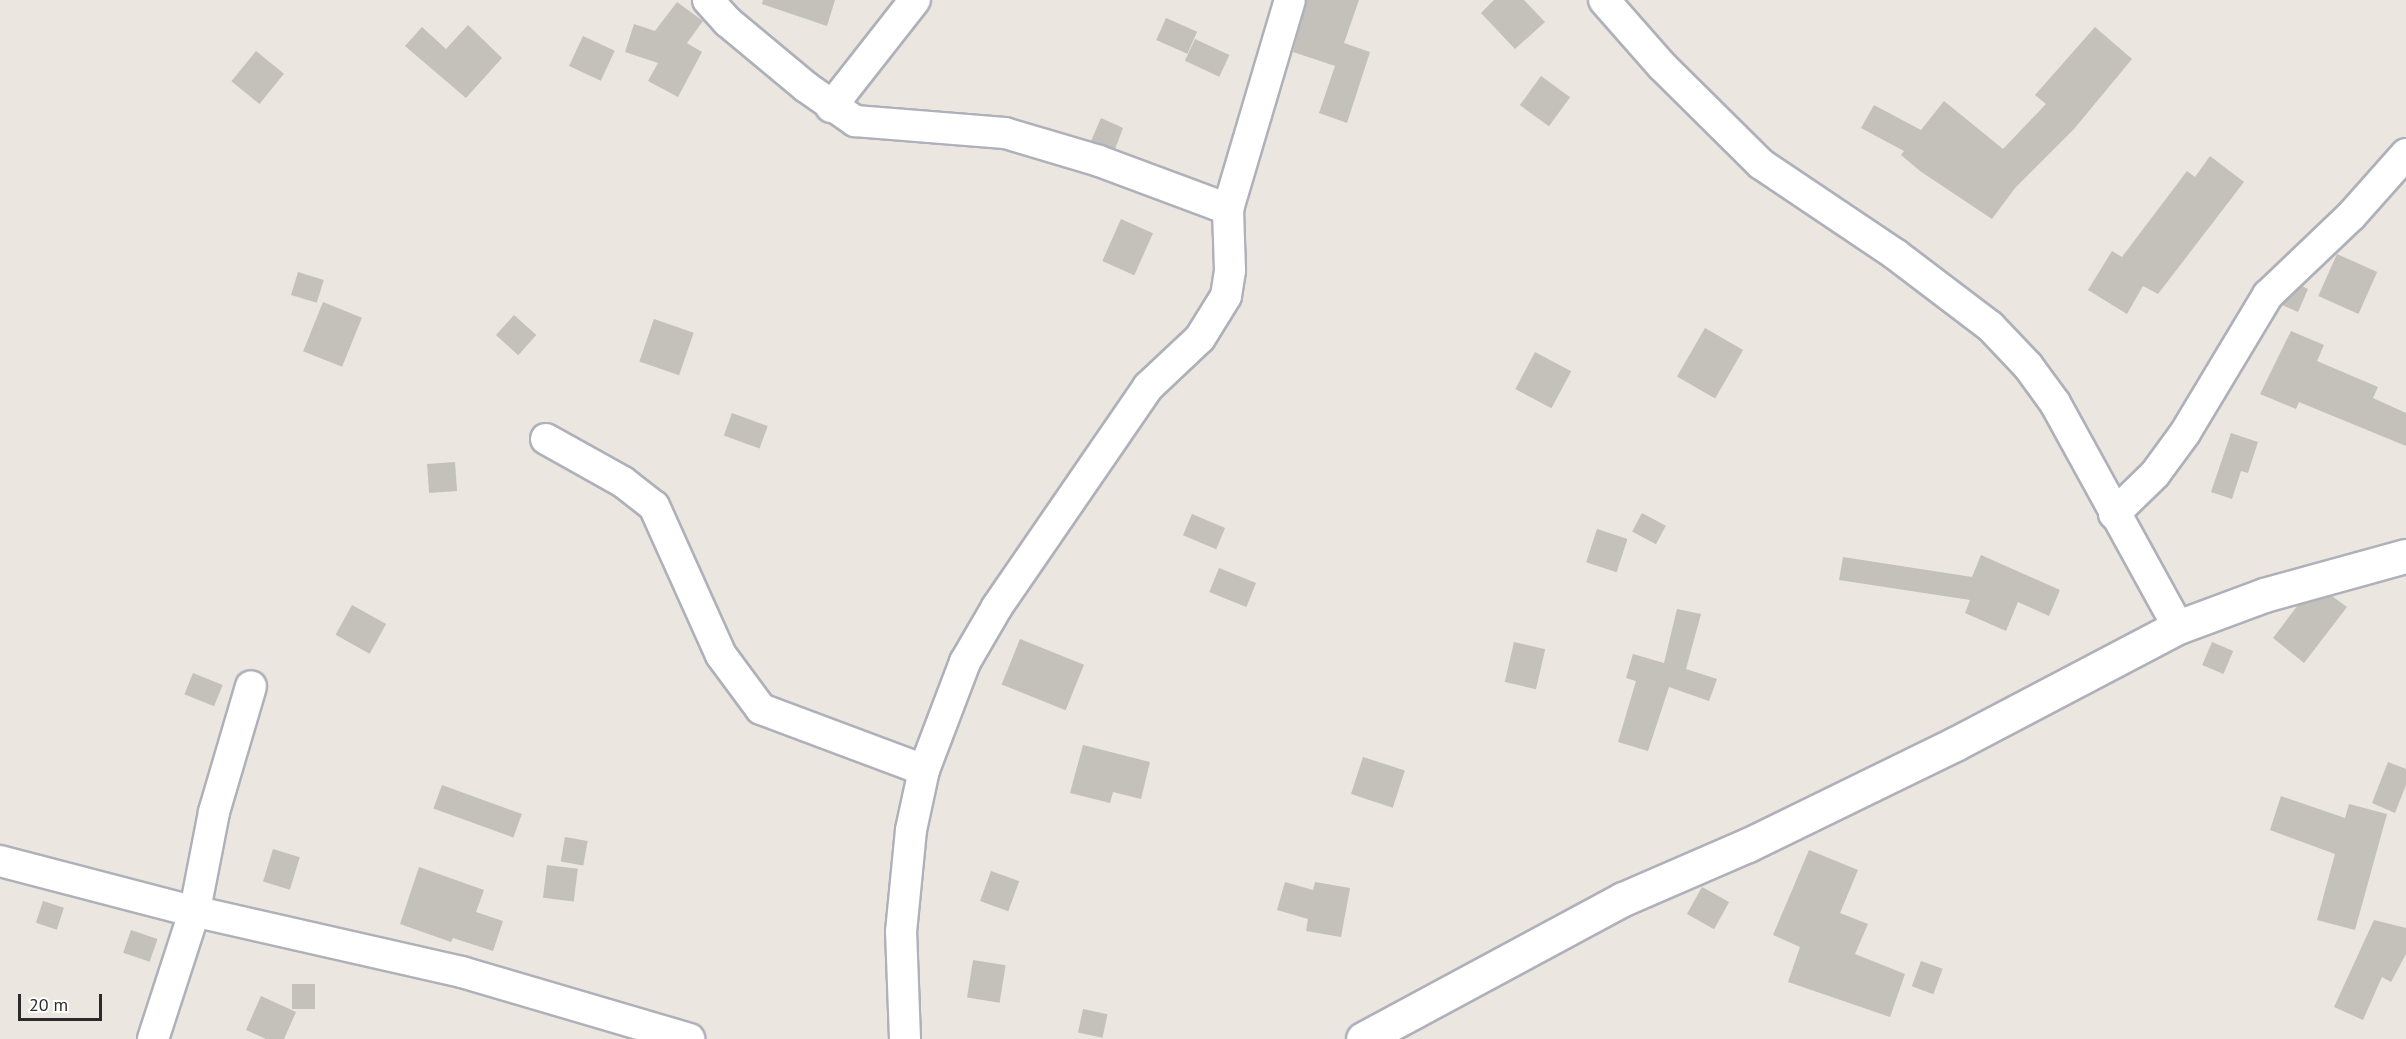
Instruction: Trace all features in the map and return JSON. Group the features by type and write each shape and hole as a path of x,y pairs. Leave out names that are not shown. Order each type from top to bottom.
{"street":[{"path":"708,0 728,22 831,107 855,122 1005,133 1099,161 1228,209"},
{"path":"831,107 915,0"},
{"path":"905,1039 901,932 911,830 924,770 965,662 997,607 1148,387 1200,338 1214,319 1226,296 1230,270 1228,209 1290,0"},
{"path":"1604,0 1662,66 1761,164 1895,254 1990,326 2028,366 2055,403 2178,627"},
{"path":"2114,514 2155,474 2185,433 2268,295 2350,216 2406,154"},
{"path":"546,440 623,482 654,506 721,655 761,709 924,770"},
{"path":"1363,1039 1623,899 1748,845 1955,744 2178,627 2264,595 2406,556"},
{"path":"153,1039 195,910 214,812 251,686"},
{"path":"0,861 195,910 462,972 689,1039"}],"building":[{"path":"763,0 835,0 827,26 762,4"},
{"path":"1307,0 1359,0 1344,43 1370,52 1347,123 1319,113 1335,66 1293,52"},
{"path":"1494,0 1524,0 1545,22 1515,49 1481,13"},
{"path":"677,2 703,21 687,43 702,52 678,97 648,81 658,63 625,52 634,24 655,31"},
{"path":"1166,18 1197,32 1187,54 1156,40"},
{"path":"468,25 502,58 466,98 405,46 422,27 446,49"},
{"path":"2095,27 2132,59 2074,129 2015,188 1992,219 1920,171 1901,155 1904,151 1861,128 1874,105 1921,130 1944,101 2003,149 2046,104 2035,95"},
{"path":"583,36 615,51 601,81 569,66"},
{"path":"1195,39 1229,55 1219,77 1185,61"},
{"path":"256,51 284,74 259,104 231,81"},
{"path":"1541,76 1570,97 1549,126 1520,105"},
{"path":"1101,118 1123,128 1115,149 1091,141"},
{"path":"2210,156 2244,182 2158,294 2143,286 2127,314 2088,290 2112,251 2122,257 2187,171 2195,177"},
{"path":"1121,219 1153,233 1134,275 1102,261"},
{"path":"2337,254 2377,272 2358,314 2318,296"},
{"path":"298,272 324,280 317,303 291,295"},
{"path":"2302,286 2308,289 2298,312 2282,305"},
{"path":"323,302 362,318 342,367 303,351"},
{"path":"514,315 536,335 518,355 496,335"},
{"path":"654,319 694,333 679,375 639,362"},
{"path":"1705,328 1743,350 1715,398 1677,376"},
{"path":"2291,331 2324,345 2317,361 2378,387 2373,398 2406,413 2406,446 2299,402 2296,409 2260,394"},
{"path":"1535,352 1571,371 1551,408 1515,389"},
{"path":"732,413 768,426 759,449 724,436"},
{"path":"2231,433 2258,442 2248,473 2241,471 2232,499 2211,492"},
{"path":"455,462 457,491 429,493 427,464"},
{"path":"1642,513 1666,526 1656,544 1632,532"},
{"path":"1192,514 1225,528 1216,549 1183,535"},
{"path":"1597,529 1627,539 1617,572 1586,562"},
{"path":"1981,555 2060,590 2049,616 2018,602 2006,631 1965,613 1970,600 1839,580 1843,557 1972,577"},
{"path":"1219,568 1256,583 1246,607 1209,592"},
{"path":"2332,596 2347,607 2304,663 2273,638 2298,605"},
{"path":"352,605 386,624 370,654 336,635"},
{"path":"1677,609 1701,614 1686,669 1717,679 1709,701 1669,687 1648,751 1618,742 1636,681 1626,678 1633,654 1664,663"},
{"path":"1020,639 1084,665 1066,710 1002,684"},
{"path":"1514,642 1545,649 1536,689 1505,682"},
{"path":"2212,642 2233,651 2223,674 2202,665"},
{"path":"193,673 223,685 214,706 184,694"},
{"path":"1083,745 1150,762 1141,799 1113,792 1110,803 1070,793"},
{"path":"1363,757 1405,771 1393,808 1351,794"},
{"path":"2388,762 2406,769 2406,785 2395,813 2372,803"},
{"path":"442,785 522,814 513,838 433,808"},
{"path":"2281,796 2345,818 2349,804 2387,814 2355,930 2317,920 2335,854 2270,830"},
{"path":"565,837 588,841 583,866 561,862"},
{"path":"273,849 300,857 290,890 263,882"},
{"path":"1809,850 1858,870 1840,913 1868,924 1855,954 1905,974 1890,1017 1788,982 1800,947 1773,935"},
{"path":"547,865 578,869 574,902 543,898"},
{"path":"419,867 484,890 476,912 503,921 493,951 453,938 451,942 400,924"},
{"path":"991,871 1019,881 1008,911 980,901"},
{"path":"1285,882 1313,890 1315,882 1350,888 1341,937 1306,931 1308,919 1277,910"},
{"path":"1702,887 1729,902 1714,929 1687,914"},
{"path":"43,901 64,908 57,930 36,923"},
{"path":"2374,920 2406,928 2406,954 2391,982 2382,977 2363,1020 2334,1007"},
{"path":"131,930 157,939 150,962 123,953"},
{"path":"973,960 1006,965 1000,1003 967,998"},
{"path":"1921,961 1943,969 1933,994 1912,986"},
{"path":"292,984 315,984 315,1009 292,1009"},
{"path":"261,996 296,1012 284,1039 266,1039 246,1030"},
{"path":"1083,1009 1107,1014 1102,1038 1078,1032"}]}
